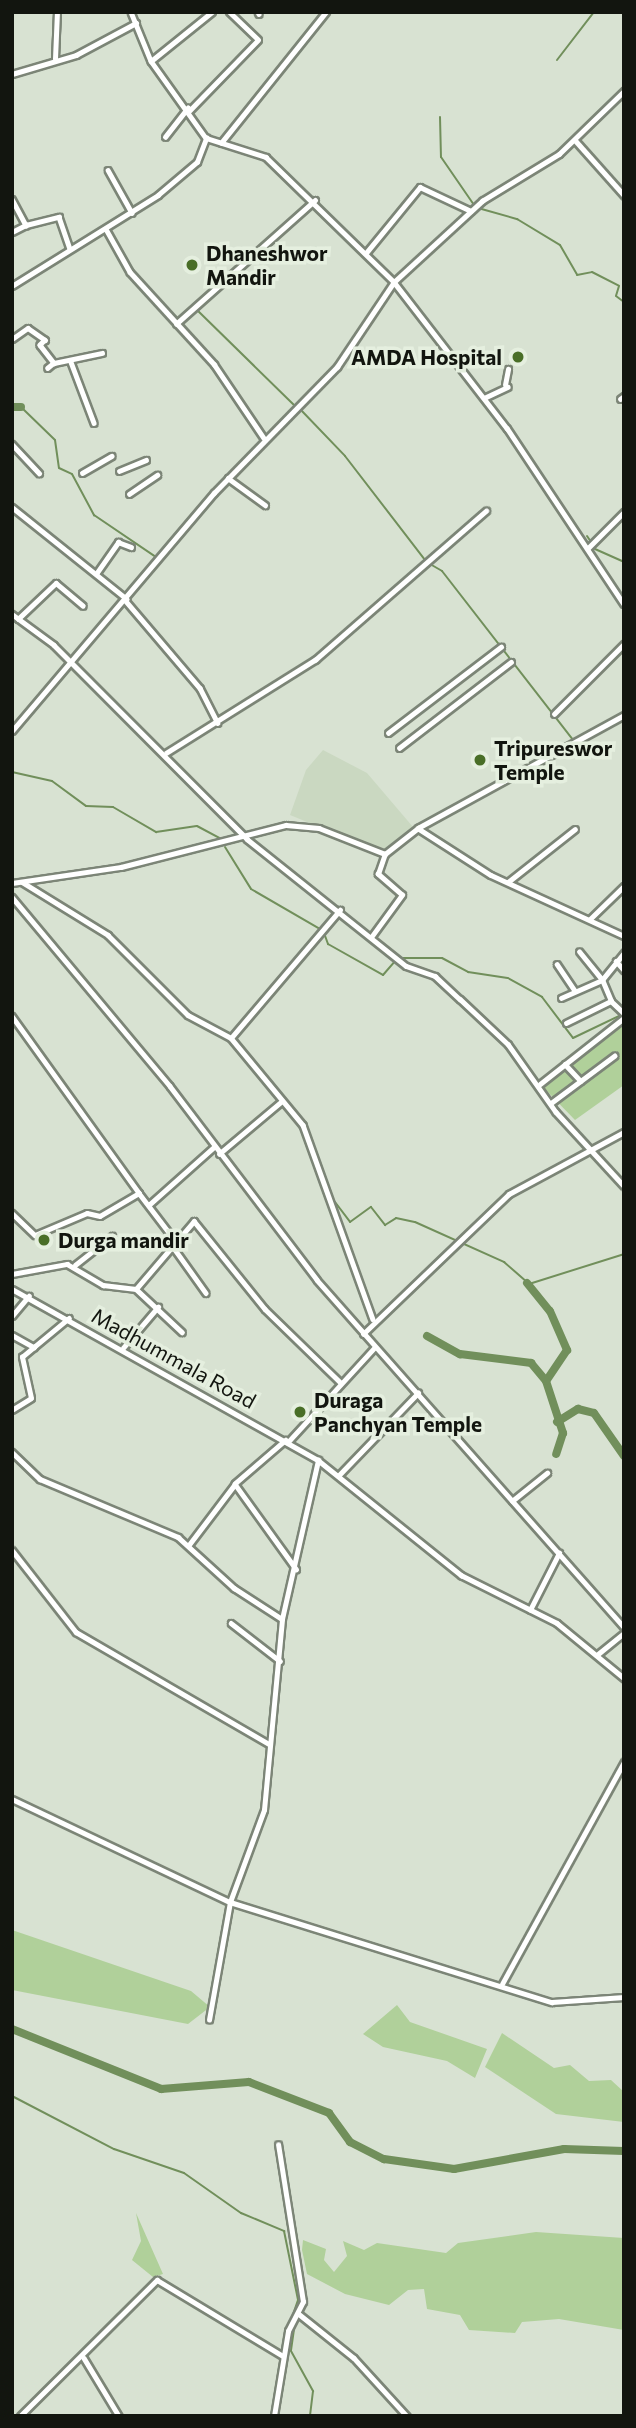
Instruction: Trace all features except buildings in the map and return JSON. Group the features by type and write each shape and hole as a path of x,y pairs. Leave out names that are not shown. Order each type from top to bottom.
{"street":[{"path":"55,59 57,12"},
{"path":"131,12 152,61 206,138 266,157 315,200 394,282 484,398 624,604"},
{"path":"152,61 212,12"},
{"path":"165,137 258,40 229,12"},
{"path":"221,144 326,12"},
{"path":"12,74 55,59 136,23"},
{"path":"13,727 264,438 337,367 394,282 471,211 575,140 624,91"},
{"path":"12,286 132,212 197,162 206,138"},
{"path":"575,140 624,195"},
{"path":"108,170 132,212"},
{"path":"366,253 419,187 471,211"},
{"path":"12,199 26,225"},
{"path":"176,324 315,200"},
{"path":"14,229 59,217 70,250"},
{"path":"106,229 130,272 214,364 264,438"},
{"path":"12,339 28,328 45,340 40,345 54,363"},
{"path":"48,368 54,363 71,362 102,353"},
{"path":"71,362 94,423"},
{"path":"484,398 507,386 508,369"},
{"path":"12,444 38,473"},
{"path":"82,473 113,456"},
{"path":"119,471 146,460"},
{"path":"129,494 158,475"},
{"path":"228,478 265,505"},
{"path":"12,507 126,599 200,688 218,723"},
{"path":"166,753 315,660 486,511"},
{"path":"588,548 624,512"},
{"path":"96,574 118,542 131,547"},
{"path":"18,619 56,583 83,606"},
{"path":"12,614 71,662 166,753 247,839 340,910 406,966 443,984 540,1084 551,1103 624,1185"},
{"path":"554,714 624,644"},
{"path":"388,733 501,648"},
{"path":"399,748 511,662"},
{"path":"372,936 401,895 378,874 385,854 418,828 624,715"},
{"path":"12,883 247,839 303,824 385,854"},
{"path":"418,828 508,882 624,936"},
{"path":"508,882 575,829"},
{"path":"21,882 108,935 188,1015 231,1038 303,1125 373,1319"},
{"path":"590,919 624,886"},
{"path":"12,897 374,1348 624,1627"},
{"path":"231,1038 340,910"},
{"path":"579,952 602,980 622,1018 624,1029"},
{"path":"561,998 602,980 624,953"},
{"path":"616,961 624,970"},
{"path":"557,964 575,991"},
{"path":"566,1023 611,1001"},
{"path":"12,1016 139,1193 150,1204 206,1293"},
{"path":"540,1084 622,1018"},
{"path":"551,1103 614,1056"},
{"path":"565,1064 581,1081"},
{"path":"219,1154 282,1101"},
{"path":"363,1334 373,1319 440,1266 509,1194 624,1132"},
{"path":"150,1204 214,1147"},
{"path":"12,1213 34,1235 86,1213 100,1216 139,1193"},
{"path":"136,1289 173,1242 194,1221 262,1306 340,1382"},
{"path":"12,1274 75,1265 112,1236"},
{"path":"75,1265 103,1286 136,1289 182,1332"},
{"name":"Madhummala Road","path":"12,1289 123,1348 318,1460 461,1575 530,1611 598,1654 624,1678"},
{"path":"12,1316 29,1296"},
{"path":"123,1348 158,1307"},
{"path":"12,1410 31,1398 22,1357 69,1318"},
{"path":"12,1335 34,1347"},
{"path":"188,1546 235,1484 287,1441 374,1348"},
{"path":"339,1475 418,1394"},
{"path":"12,1452 40,1479 162,1529 282,1619"},
{"path":"209,2020 230,1902 264,1810 282,1619 296,1569 318,1460"},
{"path":"512,1501 547,1473"},
{"path":"235,1484 296,1569"},
{"path":"12,1550 76,1632 269,1744"},
{"path":"530,1611 559,1553"},
{"path":"231,1623 280,1661"},
{"path":"598,1654 624,1633"},
{"path":"502,1984 624,1762"},
{"path":"12,1799 230,1902 502,1984 552,2002 624,1997"},
{"path":"274,2416 290,2325 299,2314 302,2291 278,2144"},
{"path":"20,2416 84,2358 157,2280 284,2356"},
{"path":"299,2314 354,2358 407,2416"},
{"path":"84,2358 119,2416"}],"shaded area":[{"path":"323,750 367,773 413,827 384,851 290,815 306,770"}],"green space":[{"path":"624,1018 624,1085 575,1120 540,1084"},
{"path":"12,1930 191,1991 210,2007 188,2024 12,1990"},
{"path":"397,2005 410,2022 487,2049 475,2078 447,2061 383,2047 363,2034"},
{"path":"502,2033 554,2068 570,2065 589,2081 611,2080 624,2092 624,2122 556,2114 485,2067"},
{"path":"136,2213 163,2274 153,2277 132,2260 141,2241"},
{"path":"536,2232 624,2238 624,2330 559,2319 522,2322 515,2333 469,2330 460,2315 427,2309 424,2289 408,2290 389,2305 345,2294 307,2274 302,2250 303,2240 326,2249 324,2260 334,2272 347,2256 343,2241 364,2250 377,2243 446,2253 458,2243"}],"waterway":[{"path":"557,60 594,12"},
{"path":"440,117 441,157 474,205"},
{"path":"478,208 517,219 560,245 577,275 592,272 619,286 616,296 624,302"},
{"path":"195,308 295,406"},
{"path":"12,407 21,407"},
{"path":"21,407 55,440 59,468 72,474 94,515 156,557"},
{"path":"300,409 345,456 425,560"},
{"path":"587,536 591,542"},
{"path":"595,549 624,562"},
{"path":"430,564 442,571 574,741"},
{"path":"12,772 52,781 86,806 113,807 156,832 197,826 223,840"},
{"path":"225,847 251,889 320,929"},
{"path":"324,933 328,944 383,975 396,960"},
{"path":"400,958 442,958 468,972 508,978 542,997 573,1038 621,1015"},
{"path":"335,1202 350,1222 371,1207 385,1225 396,1218 415,1222 504,1262 529,1284 624,1254"},
{"path":"527,1283 550,1311 567,1350 546,1381 563,1433 556,1454"},
{"path":"427,1336 460,1354 531,1363 546,1381"},
{"path":"557,1422 578,1409 594,1413 624,1456"},
{"path":"12,2029 161,2089 249,2082 329,2113 350,2142 384,2159 454,2169 564,2149 624,2151"},
{"path":"12,2096 114,2149 184,2173 241,2213 284,2231 298,2300 292,2317"},
{"path":"295,2322 291,2351 313,2391 310,2416"}],"place":[{"name":"Dhaneshwor Mandir","path":"192,265"},
{"name":"AMDA Hospital","path":"518,357"},
{"name":"Tripureswor Temple","path":"480,760"},
{"name":"Durga mandir","path":"44,1240"},
{"name":"Duraga Panchyan Temple","path":"300,1412"}]}
